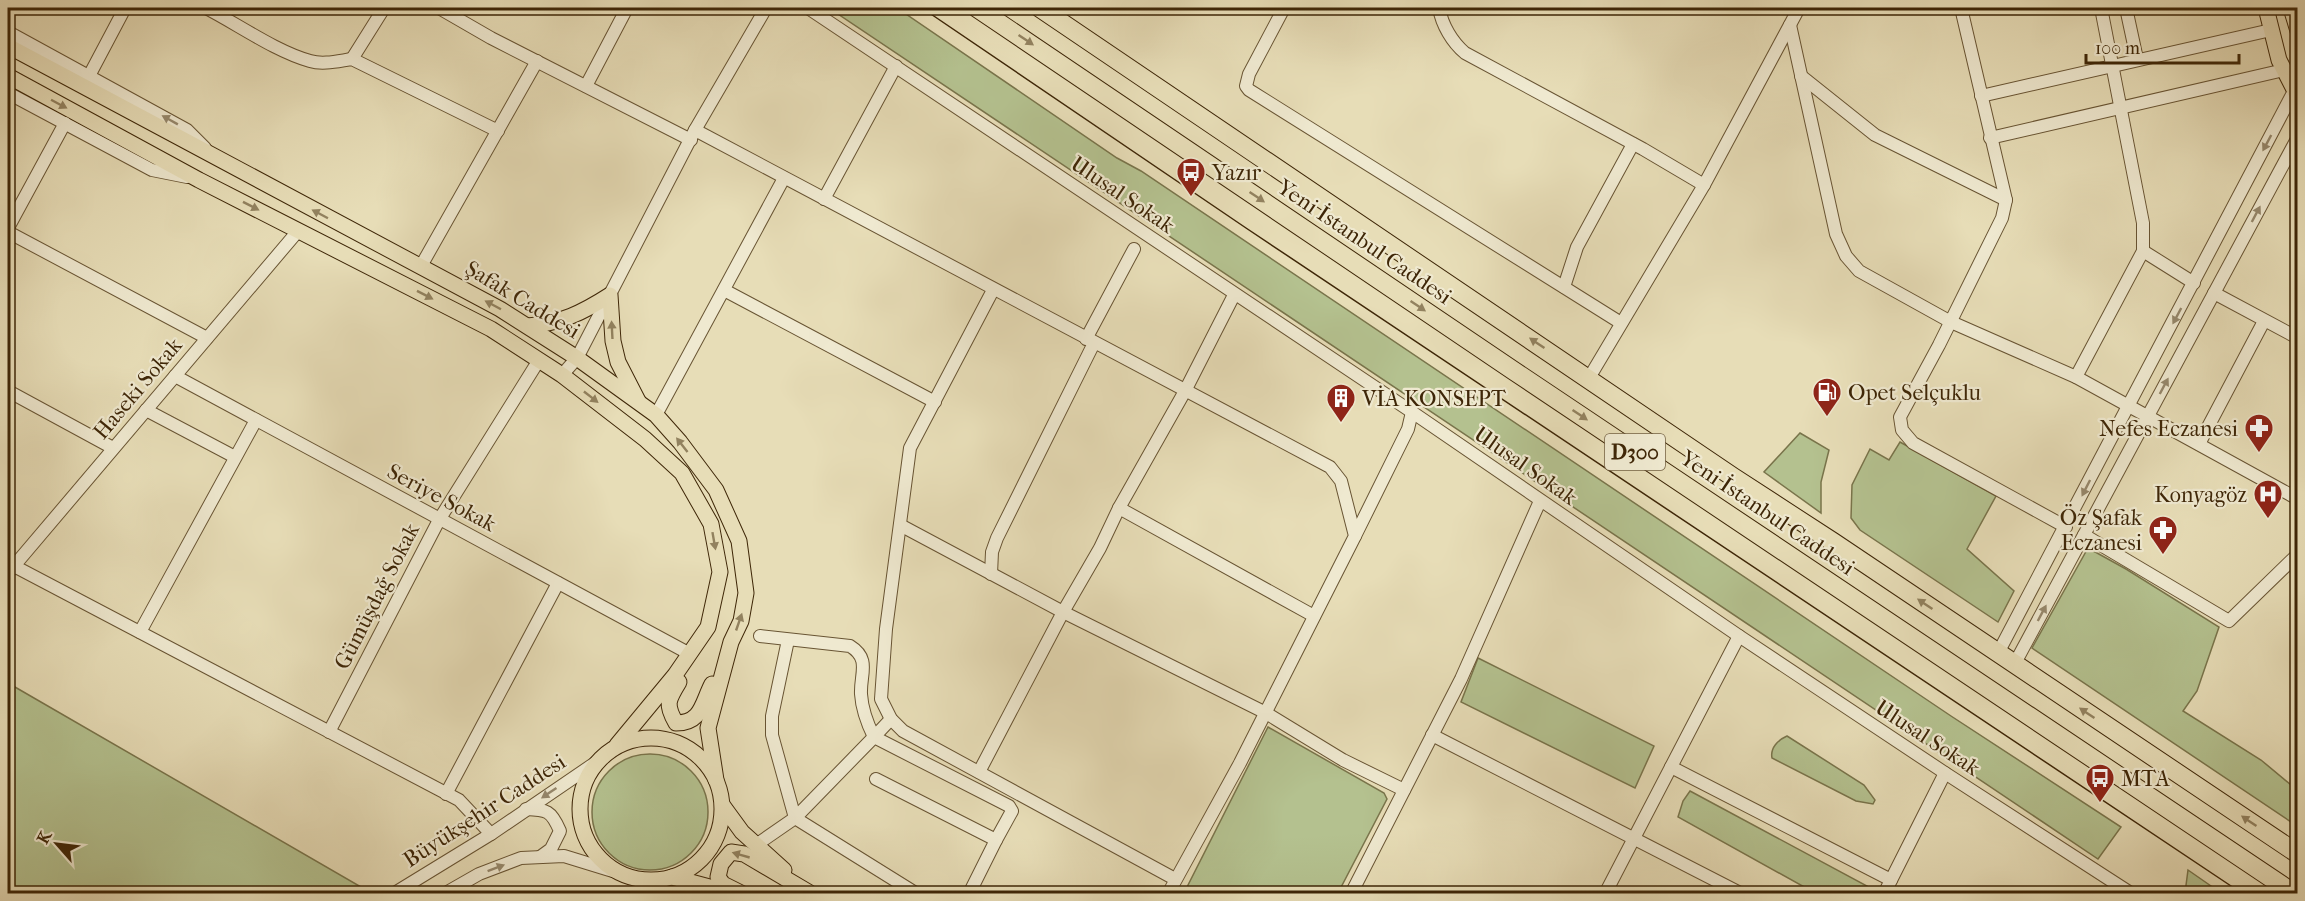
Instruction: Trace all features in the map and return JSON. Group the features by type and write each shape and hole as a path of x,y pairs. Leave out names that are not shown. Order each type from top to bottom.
{"highway":[{"name":"Yeni İstanbul Caddesi","path":"977,8 2295,894"},
{"name":"Yeni İstanbul Caddesi","path":"1040,8 1733,477 2298,854"}],"main road":[{"path":"2266,8 2279,60 2296,94"},
{"path":"2291,8 2297,28"},
{"name":"Şafak Caddesi","path":"8,46 500,309 578,358 656,415 680,442 716,490 739,541 746,593 741,621 730,646 708,728 716,780"},
{"name":"Şafak Caddesi","path":"8,76 199,180 491,329 562,375 645,439 682,473 711,524 720,572 708,627 690,654 617,746"},
{"path":"528,326 550,324 582,313 610,295 613,341 618,362 640,404"},
{"path":"690,654 682,677 670,697 669,710 676,723 691,721 698,715 730,646"},
{"path":"723,806 720,827 711,847 697,863 679,875 658,880 636,879 616,872 599,859 587,841 580,821 580,799 586,778 598,760 617,746 640,738 665,738 688,747 706,763 716,780 723,806 742,832 810,893"},
{"path":"743,894 723,884 718,877 721,864 731,852 744,854 810,893"},
{"path":"672,877 735,894"}],"street":[{"path":"89,76 125,8"},
{"path":"207,8 291,54 311,62 328,63 351,59 498,131"},
{"path":"351,59 384,8"},
{"path":"439,8 490,38 586,86 784,178 1330,468 1341,481 1355,536"},
{"path":"586,86 627,8"},
{"path":"562,375 578,358 693,135 766,8"},
{"name":"Ulusal Sokak","path":"808,8 1412,412 1738,636 2132,894"},
{"path":"1284,8 1249,74 1246,86 1249,90 1621,322"},
{"path":"1439,8 1441,18 1454,42 1465,53 1704,185"},
{"path":"1497,8 1528,8"},
{"path":"1589,378 1704,185 1799,8"},
{"path":"1961,8 2006,200 2002,218 1951,322 1900,417 1902,430 1913,443 2066,527"},
{"path":"2076,377 2143,252 2143,223 2101,8"},
{"path":"2126,8 2137,59"},
{"path":"1790,25 1836,234 1846,256 1859,271 1951,322 2076,377 2298,499"},
{"path":"1981,96 2271,30"},
{"path":"8,32 187,130 215,157"},
{"path":"421,266 537,61"},
{"path":"824,199 896,66"},
{"path":"1990,138 2284,70"},
{"path":"1801,76 1875,135 2006,200"},
{"path":"8,93 152,170 199,180"},
{"path":"1998,653 2296,94"},
{"path":"65,123 8,230 207,338"},
{"path":"2014,665 2298,137"},
{"path":"1564,287 1577,247 1633,144"},
{"path":"656,415 784,178"},
{"name":"Haseki Sokak","path":"11,570 298,231"},
{"path":"991,574 992,552 997,538 1134,249"},
{"path":"2143,252 2194,283"},
{"path":"724,290 934,402"},
{"path":"993,290 910,448 886,629 881,699 891,719 903,731 1175,879"},
{"path":"2214,293 2298,338"},
{"path":"979,772 1063,612 1100,548 1119,507 1185,391 1234,295"},
{"path":"2199,444 2264,321"},
{"name":"Gümüşdağ Sokak","path":"329,732 439,520 539,360"},
{"name":"Seriye Sokak","path":"175,376 690,654"},
{"path":"8,391 114,448"},
{"path":"146,410 235,457"},
{"path":"1168,894 1266,713 1408,429 1412,412"},
{"path":"140,632 256,420"},
{"path":"1351,894 1461,679 1540,501"},
{"path":"1119,507 1314,616"},
{"path":"900,525 1063,612 1266,713 1343,760 1404,790"},
{"path":"2084,536 2229,621 2298,554"},
{"path":"11,570 140,632 459,800 491,834"},
{"path":"446,794 558,584"},
{"path":"760,636 850,646 859,652 863,664 861,693 865,717 874,737 1009,806 1012,811 1011,816 996,840 969,894"},
{"path":"1605,894 1738,636"},
{"path":"788,640 776,697 772,735 795,818 917,894"},
{"path":"756,844 795,818 891,719"},
{"path":"1432,735 1742,894"},
{"name":"Büyükşehir Caddesi","path":"393,894 491,834 598,760"},
{"path":"1671,767 1890,879"},
{"path":"1885,893 1945,773"},
{"path":"876,779 996,840"},
{"path":"526,809 543,810 552,814 560,831 551,849 540,857"},
{"path":"444,894 479,874 521,858 564,856 616,872"}],"green space":[{"path":"829,8 897,8 1117,158 1141,171 1951,716 2121,827 2098,859"},
{"path":"1800,433 1829,450 1821,482 1821,513 1764,472"},
{"path":"1900,442 1996,496 1967,549 2014,591 1998,622 1860,530 1851,518 1852,485 1870,449 1889,460"},
{"path":"2088,548 2219,627 2197,691 2183,711 2261,760 2297,790 2297,826 2032,648"},
{"path":"1478,658 1654,746 1635,788 1461,702"},
{"path":"8,683 368,891 363,894 8,893"},
{"path":"1268,727 1384,793 1387,799 1338,893 1184,893"},
{"path":"1787,736 1864,785 1875,800 1873,804 1856,801 1772,758 1775,745"},
{"path":"650,754 672,759 691,771 703,790 708,812 703,834 691,853 672,865 650,870 628,865 609,853 597,834 592,812 597,790 609,771 628,759"},
{"path":"1690,791 1867,886 1864,893 1815,893 1678,817 1683,801"},
{"path":"2188,870 2221,893 2185,893"}],"tram line":[{"path":"922,8 1246,228 2243,894"}],"place":[{"name":"Yazır","path":"1191,198"},
{"name":"Opet Selçuklu","path":"1827,418"},
{"name":"VİA KONSEPT","path":"1341,424"},
{"name":"Nefes Eczanesi","path":"2259,454"},
{"name":"Konyagöz","path":"2268,520"},
{"name":"Öz Şafak Eczanesi","path":"2163,556"},
{"name":"MTA","path":"2100,804"}]}
